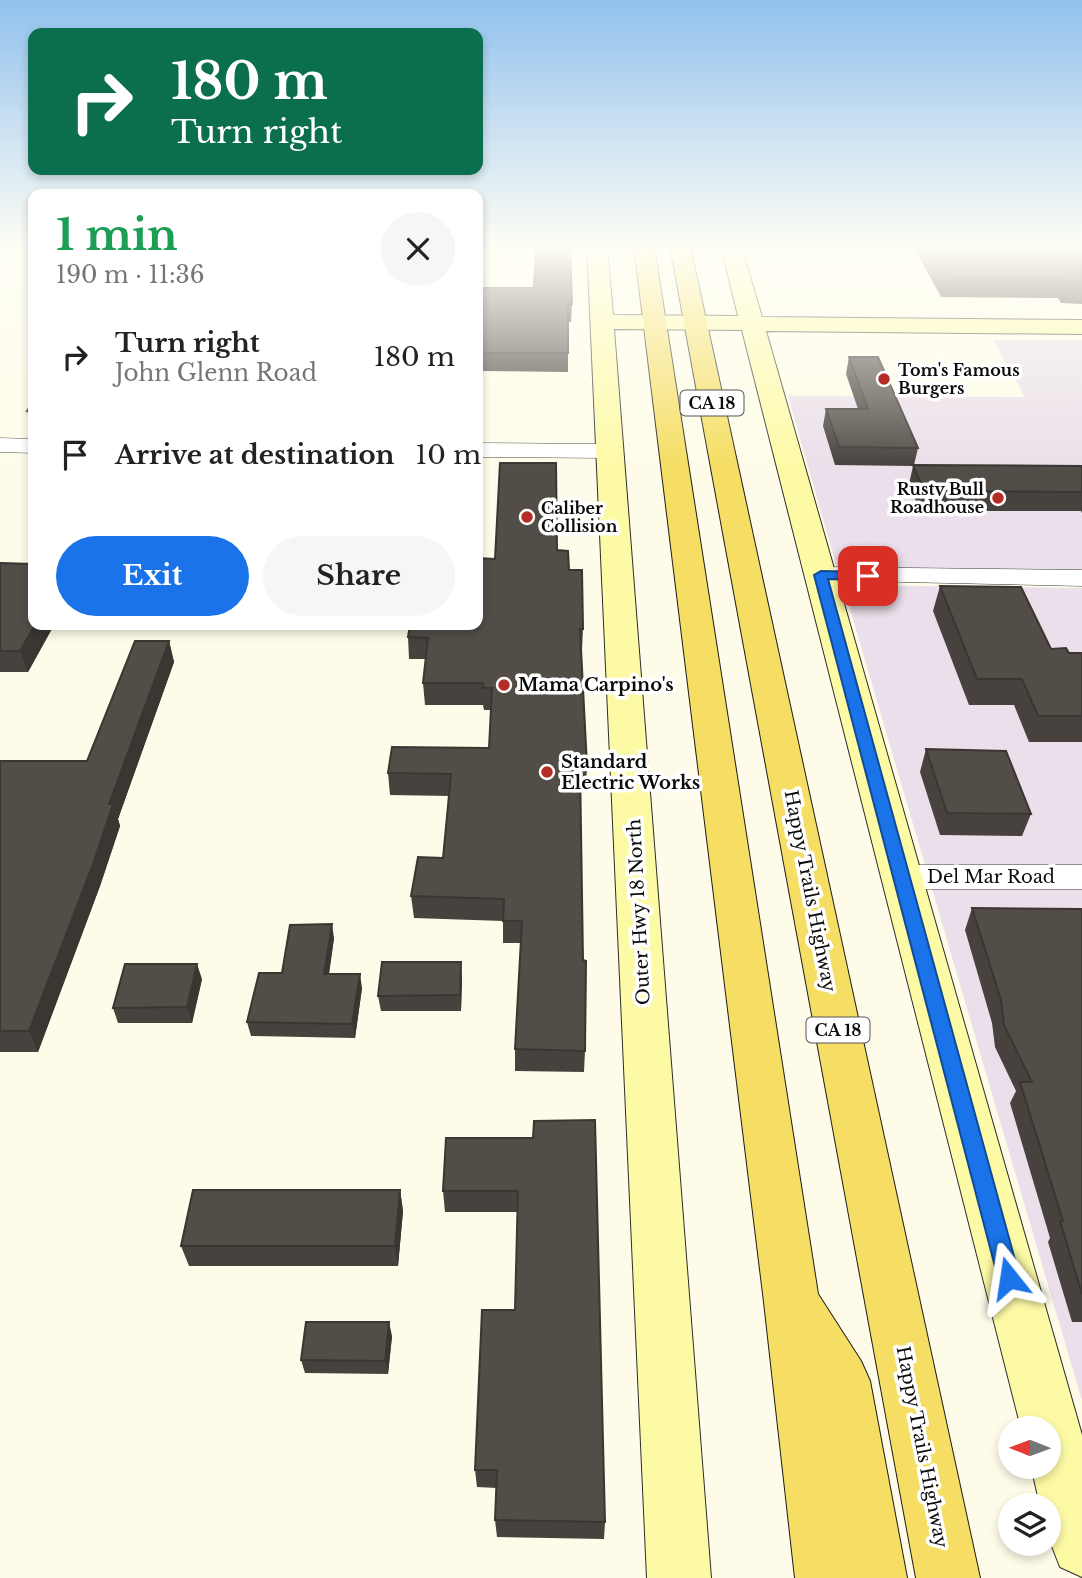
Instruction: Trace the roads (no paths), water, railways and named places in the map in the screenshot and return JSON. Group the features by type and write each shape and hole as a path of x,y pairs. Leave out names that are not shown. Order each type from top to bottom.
{"main road":[{"name":"Happy Trails Highway","path":"675,320 948,1578"},
{"name":"Happy Trails Highway","path":"676,320 827,1578"},
{"path":"792,1302 841,1381 875,1578"}],"street":[{"path":"751,320 1082,1545"},
{"path":"603,322 1082,327"},
{"name":"Outer Hwy 18 North","path":"603,322 679,1578"},
{"path":"1,447 28,446"},
{"path":"483,450 611,451"},
{"path":"821,575 1082,578"},
{"name":"Del Mar Road","path":"900,877 1082,877"}],"place":[{"name":"Tom's Famous Burgers","path":"884,379"},
{"name":"Rusty Bull Roadhouse","path":"998,498"},
{"name":"Caliber Collision","path":"527,517"},
{"name":"Mama Carpino's","path":"504,685"},
{"name":"Standard Electric Works","path":"547,772"}]}
